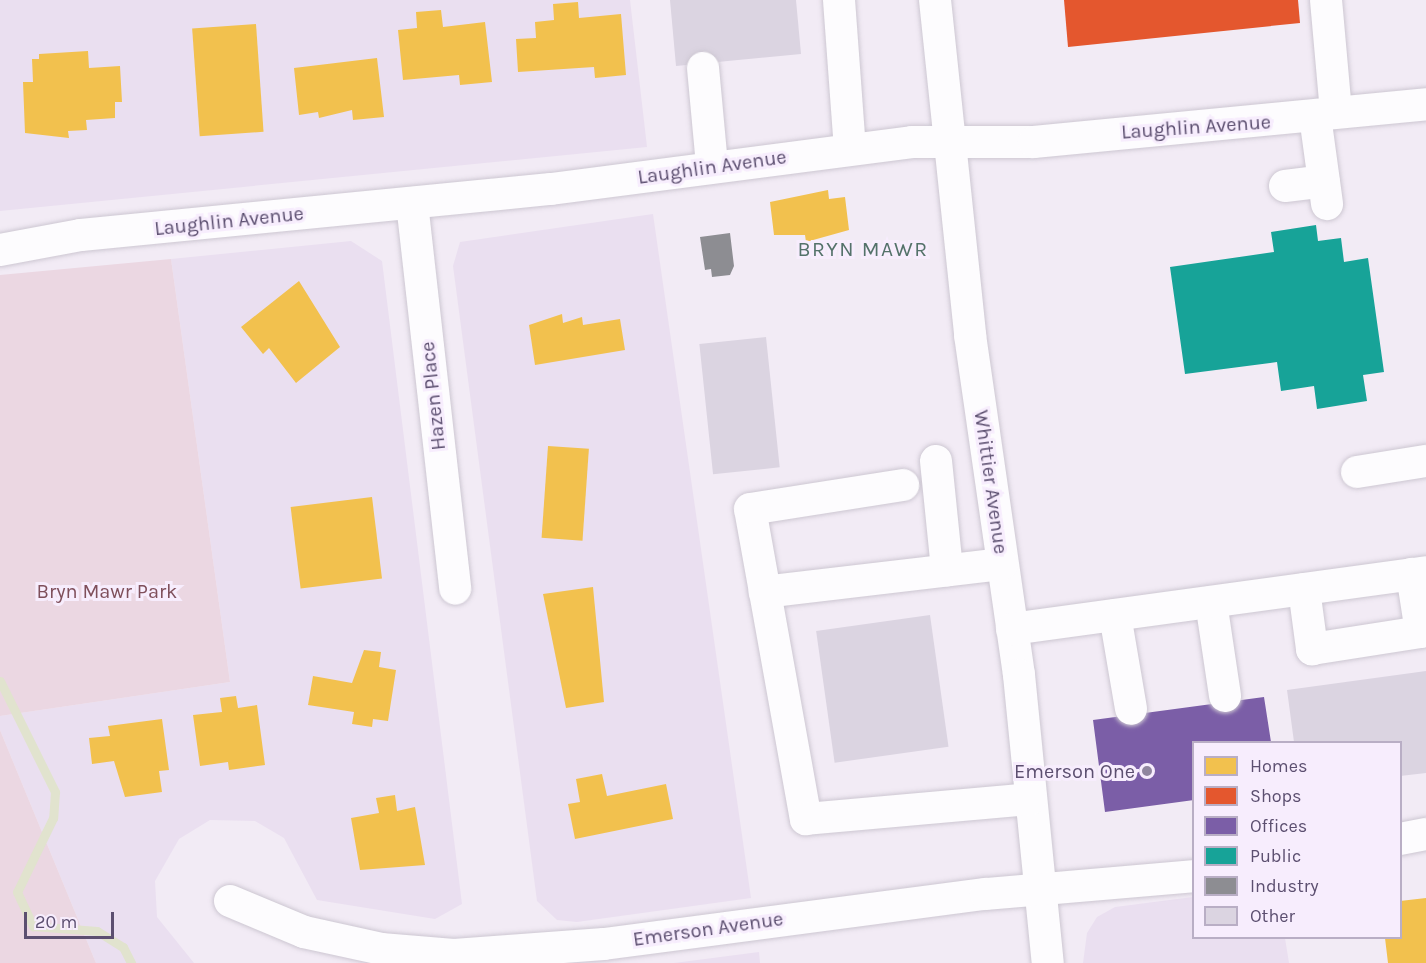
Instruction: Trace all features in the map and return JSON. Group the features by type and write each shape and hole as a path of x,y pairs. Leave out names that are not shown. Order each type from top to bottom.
{"street":[{"path":"839,0 850,149"},
{"name":"Whittier Avenue","path":"935,0 952,143 970,335 1012,629 1037,888 1048,963"},
{"path":"1285,186 1326,192 1326,0"},
{"path":"703,68 712,165"},
{"name":"Laughlin Avenue","path":"0,250 81,235 638,178 712,165 850,149 952,143 1034,142 1326,114 1426,110"},
{"name":"Hazen Place","path":"412,202 455,589"},
{"path":"936,460 947,570"},
{"path":"1357,472 1426,461"},
{"path":"903,485 750,509 806,819 1030,799"},
{"path":"765,592 1002,564"},
{"path":"1012,629 1419,573 1421,632 1312,649 1304,589"},
{"path":"1211,602 1225,696"},
{"path":"1115,615 1131,709"},
{"path":"1402,838 1426,834"},
{"name":"Emerson Avenue","path":"230,901 304,932 381,949 454,956 604,944 1037,888 1192,876"}],"shaded area":[{"path":"0,0 630,0 647,147 0,211"},
{"path":"653,214 751,898 577,922 557,920 537,901 453,266 460,242"},
{"path":"351,241 382,261 462,904 435,919 317,900 284,838 255,821 210,820 179,839 155,881 157,917 194,963 96,963 0,730 0,716 230,682 171,259"},
{"path":"1192,897 1192,939 1285,939 1289,963 1083,963 1087,933 1097,917 1115,907"},
{"path":"759,952 760,963 674,963"}],"green space":[{"name":"Bryn Mawr Park","path":"171,259 230,682 0,716 0,275"},
{"path":"0,730 96,963 0,963"}],"building: Homes":[{"path":"578,2 579,18 621,14 626,75 595,78 594,67 518,72 516,39 536,38 535,22 554,20 553,4"},
{"path":"441,10 443,27 485,22 492,82 460,85 459,75 403,80 398,30 417,28 416,12"},
{"path":"256,24 264,132 200,136 192,28"},
{"path":"88,51 89,68 120,66 122,102 115,102 115,118 86,120 87,130 68,131 69,138 25,133 23,82 33,82 32,59 39,59 39,54"},
{"path":"377,58 384,117 353,120 352,110 319,118 318,112 299,115 294,68"},
{"path":"828,190 829,199 845,197 849,230 806,242 805,235 774,235 770,202"},
{"path":"299,281 340,347 296,383 269,348 263,354 241,327"},
{"path":"562,314 563,323 582,317 583,325 620,319 625,350 535,365 529,325"},
{"path":"548,446 589,449 582,541 542,538"},
{"path":"372,497 382,578 301,588 291,507"},
{"path":"593,587 604,702 566,708 543,594"},
{"path":"364,650 381,652 379,667 396,670 388,721 373,719 372,727 352,724 354,712 308,705 313,676 352,683"},
{"path":"236,696 238,708 257,705 265,765 229,770 228,762 200,766 193,715 222,712 220,698"},
{"path":"162,719 169,770 159,771 162,792 125,797 114,761 92,764 89,738 110,736 108,726"},
{"path":"602,774 607,796 666,784 673,819 575,839 568,804 580,802 576,779"},
{"path":"395,795 397,811 415,807 425,865 360,870 351,818 379,813 376,798"},
{"path":"1426,898 1426,963 1388,963 1385,939 1402,939 1402,901"}],"building: Shops":[{"path":"1064,0 1298,0 1300,23 1068,47"}],"building: Offices":[{"name":"Emerson One","path":"1264,697 1271,741 1192,741 1192,800 1105,812 1093,720"}],"building: Public":[{"path":"1316,225 1318,241 1341,238 1344,262 1368,258 1384,372 1363,375 1367,401 1317,409 1314,386 1281,391 1277,362 1185,374 1170,267 1274,252 1271,232"}],"building: Industry":[{"path":"730,233 734,266 730,275 712,277 711,269 705,270 700,237"}],"building: Other":[{"path":"670,0 796,0 801,54 676,66"},
{"path":"766,337 780,467 713,474 699,344"},
{"path":"930,615 949,747 835,763 816,631"},
{"path":"1426,671 1426,773 1402,776 1402,741 1294,741 1287,690"}],"waterway":[{"path":"0,681 55,792 53,818 17,892 33,926 97,931 123,947 131,963"}],"place":[{"name":"Emerson One","path":"1147,771"}],"district":[{"name":"BRYN MAWR","path":"863,249"}]}
